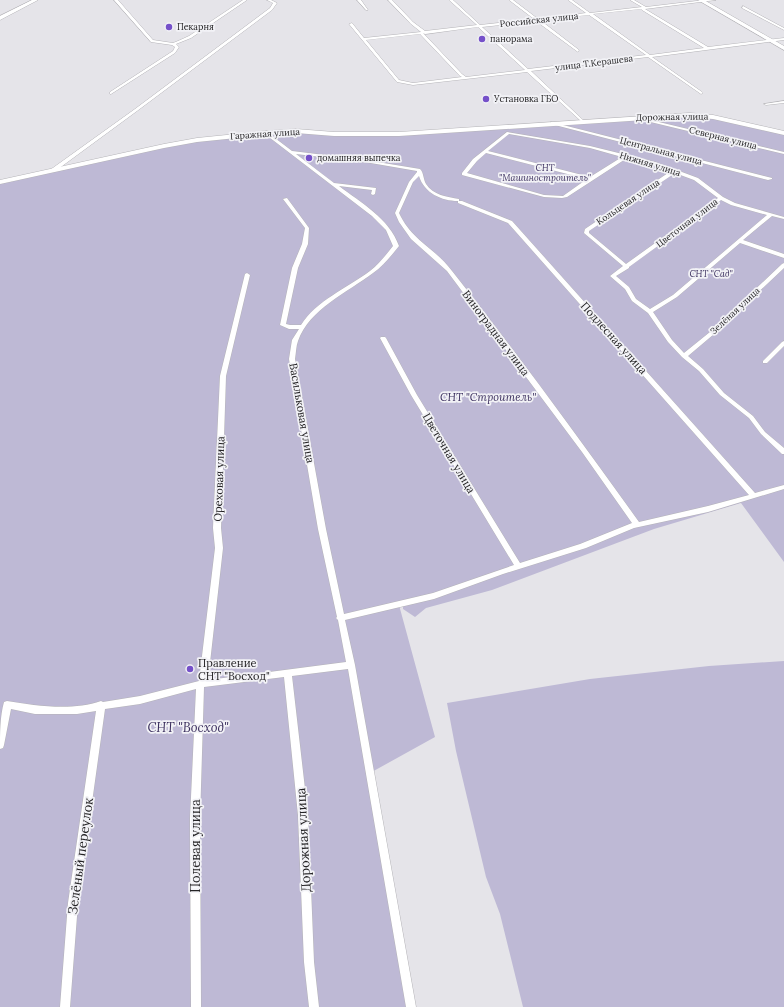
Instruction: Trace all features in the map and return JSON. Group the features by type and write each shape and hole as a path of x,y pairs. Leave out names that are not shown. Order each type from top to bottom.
{"street":[{"path":"0,18 36,0"},
{"path":"116,0 152,41 173,44 190,37 245,0"},
{"path":"52,170 136,110 271,9 275,3 270,0"},
{"path":"359,0 367,9"},
{"path":"390,0 423,33 461,75 466,78"},
{"path":"451,0 482,26 582,121"},
{"path":"511,0 578,51"},
{"path":"570,0 592,14 701,93"},
{"path":"632,0 707,48"},
{"name":"Российская улица","path":"363,39 714,0"},
{"path":"701,1 784,48"},
{"path":"743,7 784,29"},
{"path":"351,24 363,39"},
{"name":"улица Т.Керашева","path":"363,39 391,74 398,81 403,83 528,71 784,39"},
{"path":"111,93 174,52 177,47 173,44"},
{"path":"766,104 784,102"},
{"name":"Дорожная улица","path":"582,121 707,116 784,133"},
{"name":"Северная улица","path":"639,118 784,153"},
{"name":"Гаражная улица","path":"0,182 197,140 296,131 334,134 399,134 582,121"},
{"name":"Центральная улица","path":"552,123 770,179"},
{"path":"266,133 290,152 365,161 418,170 420,172"},
{"name":"Нижняя улица","path":"485,152 508,133 590,147 675,171 696,179 721,198 746,208 784,218"},
{"name":"Васильковая улица","path":"290,152 386,226 393,236 396,246 382,263 355,283 331,298 314,312 302,327 295,340 292,359 322,529 351,665 411,1007"},
{"path":"591,180 485,152 464,174 544,196 563,197 591,180 626,156"},
{"name":"Кольцевая улица","path":"627,267 586,233 587,230 675,171"},
{"name":"Подлесная улица","path":"420,172 424,185 437,195 458,201 510,222 754,496"},
{"name":"Виноградная улица","path":"420,172 411,182 397,213 401,224 420,244 438,258 449,270 507,347 542,397 584,450 637,525"},
{"path":"333,184 370,188 374,189 373,194"},
{"path":"285,198 307,228 305,244 296,268 283,325 289,327 302,327"},
{"name":"Цветочная улица","path":"650,312 634,300 627,288 613,276 721,198"},
{"path":"770,215 675,296 650,312 670,341 684,356 702,370 722,394 751,417 763,433 784,452"},
{"path":"740,241 784,256"},
{"name":"Зелёная улица","path":"684,356 770,280 784,265"},
{"name":"Ореховая улица","path":"202,685 214,601 219,548 217,528 223,376 247,275"},
{"name":"Цветочная улица","path":"384,338 414,396 518,566"},
{"path":"765,362 784,343"},
{"path":"340,618 434,596 518,566 582,546 637,525 708,509 784,487"},
{"path":"0,745 7,705 35,710 77,710 140,700 202,685 351,665"},
{"name":"Дорожная улица","path":"288,674 303,815 309,962 314,1007"},
{"name":"Полевая улица","path":"196,1007 195,819 202,685"},
{"name":"Зелёный переулок","path":"65,1007 73,903 101,706"}],"green space":[{"path":"700,115 784,133 784,487 632,526 583,546 399,605 435,737 370,773 411,1007 0,1007 0,184 197,140 280,132 399,134"},
{"path":"784,489 784,562 741,503 654,529 492,590 426,608 415,617 403,609 403,606 633,528"},
{"path":"784,661 784,1007 523,1007 500,914 486,877 456,751 447,703 590,679 709,666"}],"place":[{"name":"Пекарня","path":"169,27"},
{"name":"панорама","path":"482,39"},
{"name":"Установка ГБО","path":"486,99"},
{"name":"домашняя выпечка","path":"309,158"},
{"name":"Правление СНТ \"Восход\"","path":"190,669"}],"park label":[{"name":"СНТ \"Машиностроитель\"","path":"545,174"},
{"name":"СНТ \"Сад\"","path":"711,274"},
{"name":"СНТ \"Строитель\"","path":"488,397"},
{"name":"СНТ \"Восход\"","path":"188,727"}]}
